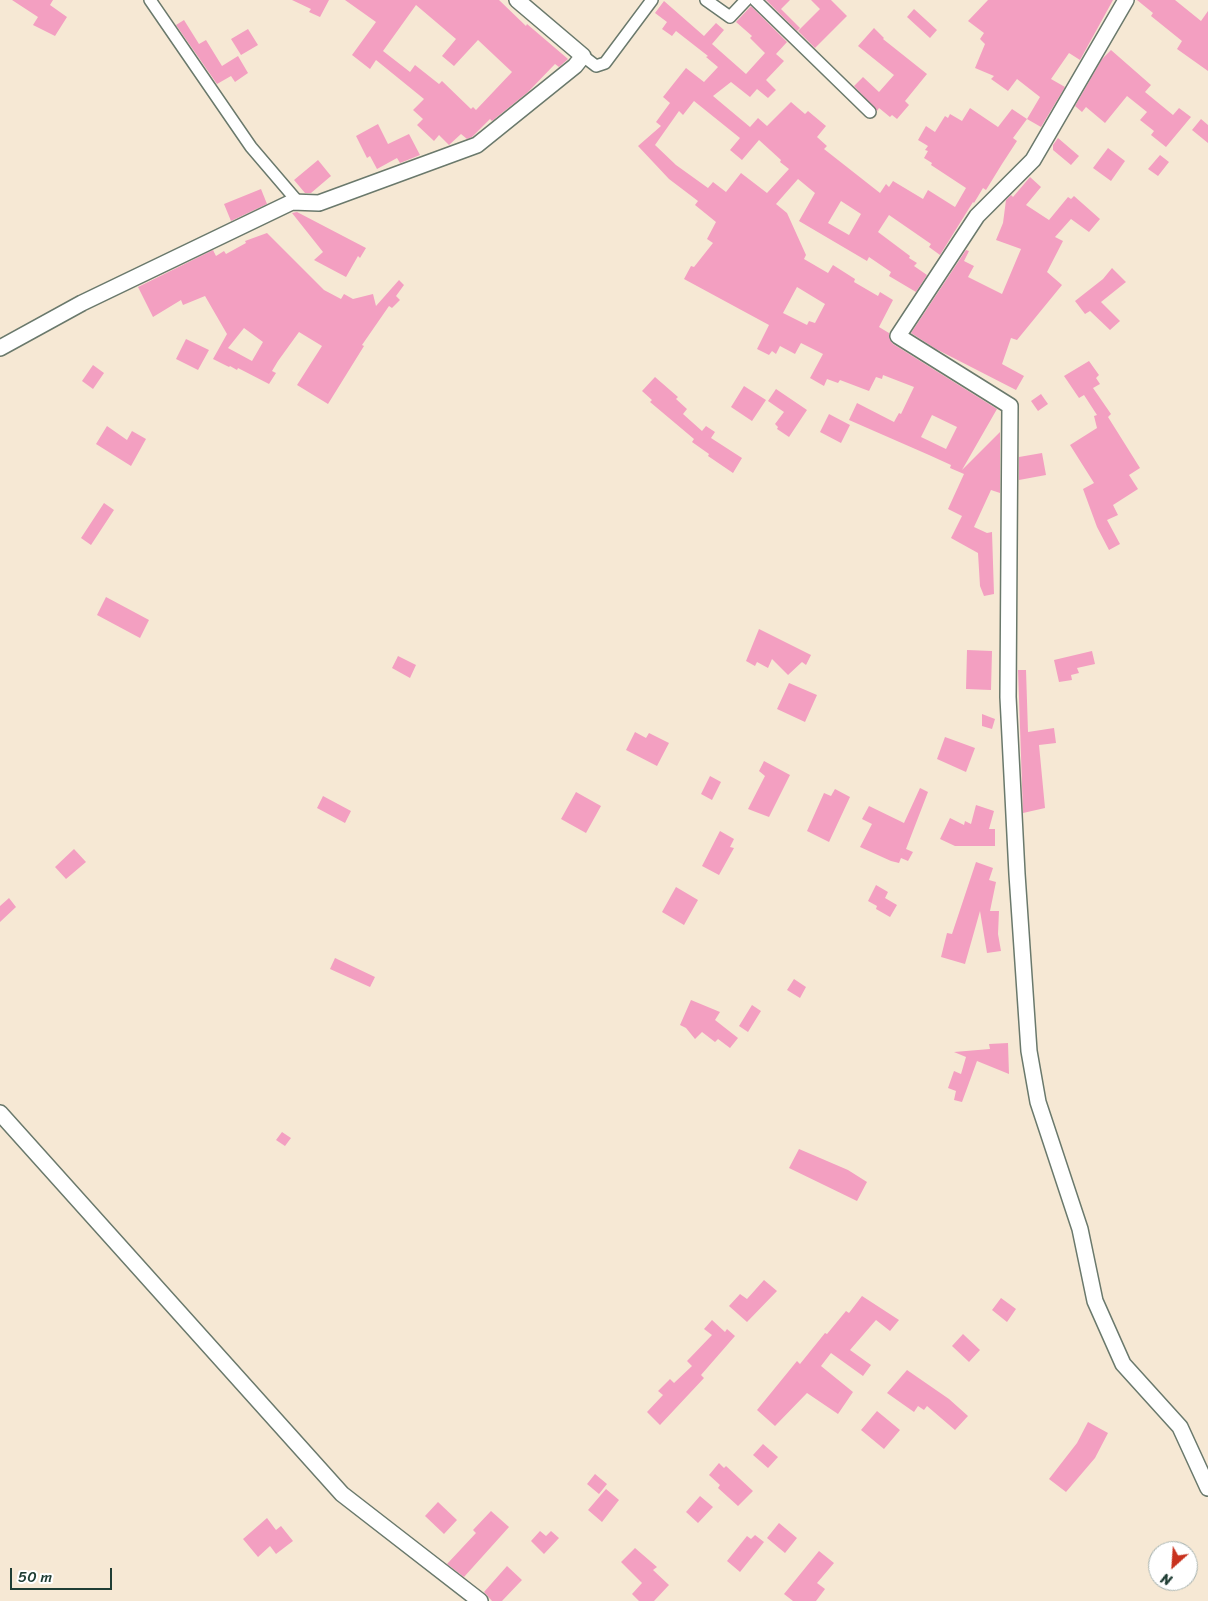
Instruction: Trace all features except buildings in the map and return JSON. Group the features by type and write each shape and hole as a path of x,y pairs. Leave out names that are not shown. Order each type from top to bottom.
{"street":[{"path":"150,0 252,147 298,202"},
{"path":"517,0 596,66 606,63 652,0"},
{"path":"706,0 730,17 746,0"},
{"path":"755,0 870,112"},
{"path":"1126,0 1033,160 977,216 898,336 1010,406 1008,697 1016,874 1028,1031 1038,1102 1080,1228 1095,1301 1123,1364 1180,1427 1208,1488"},
{"path":"0,348 82,302 292,202 319,203 478,145 576,66 583,56"},
{"path":"0,1113 342,1494 480,1601"}]}
